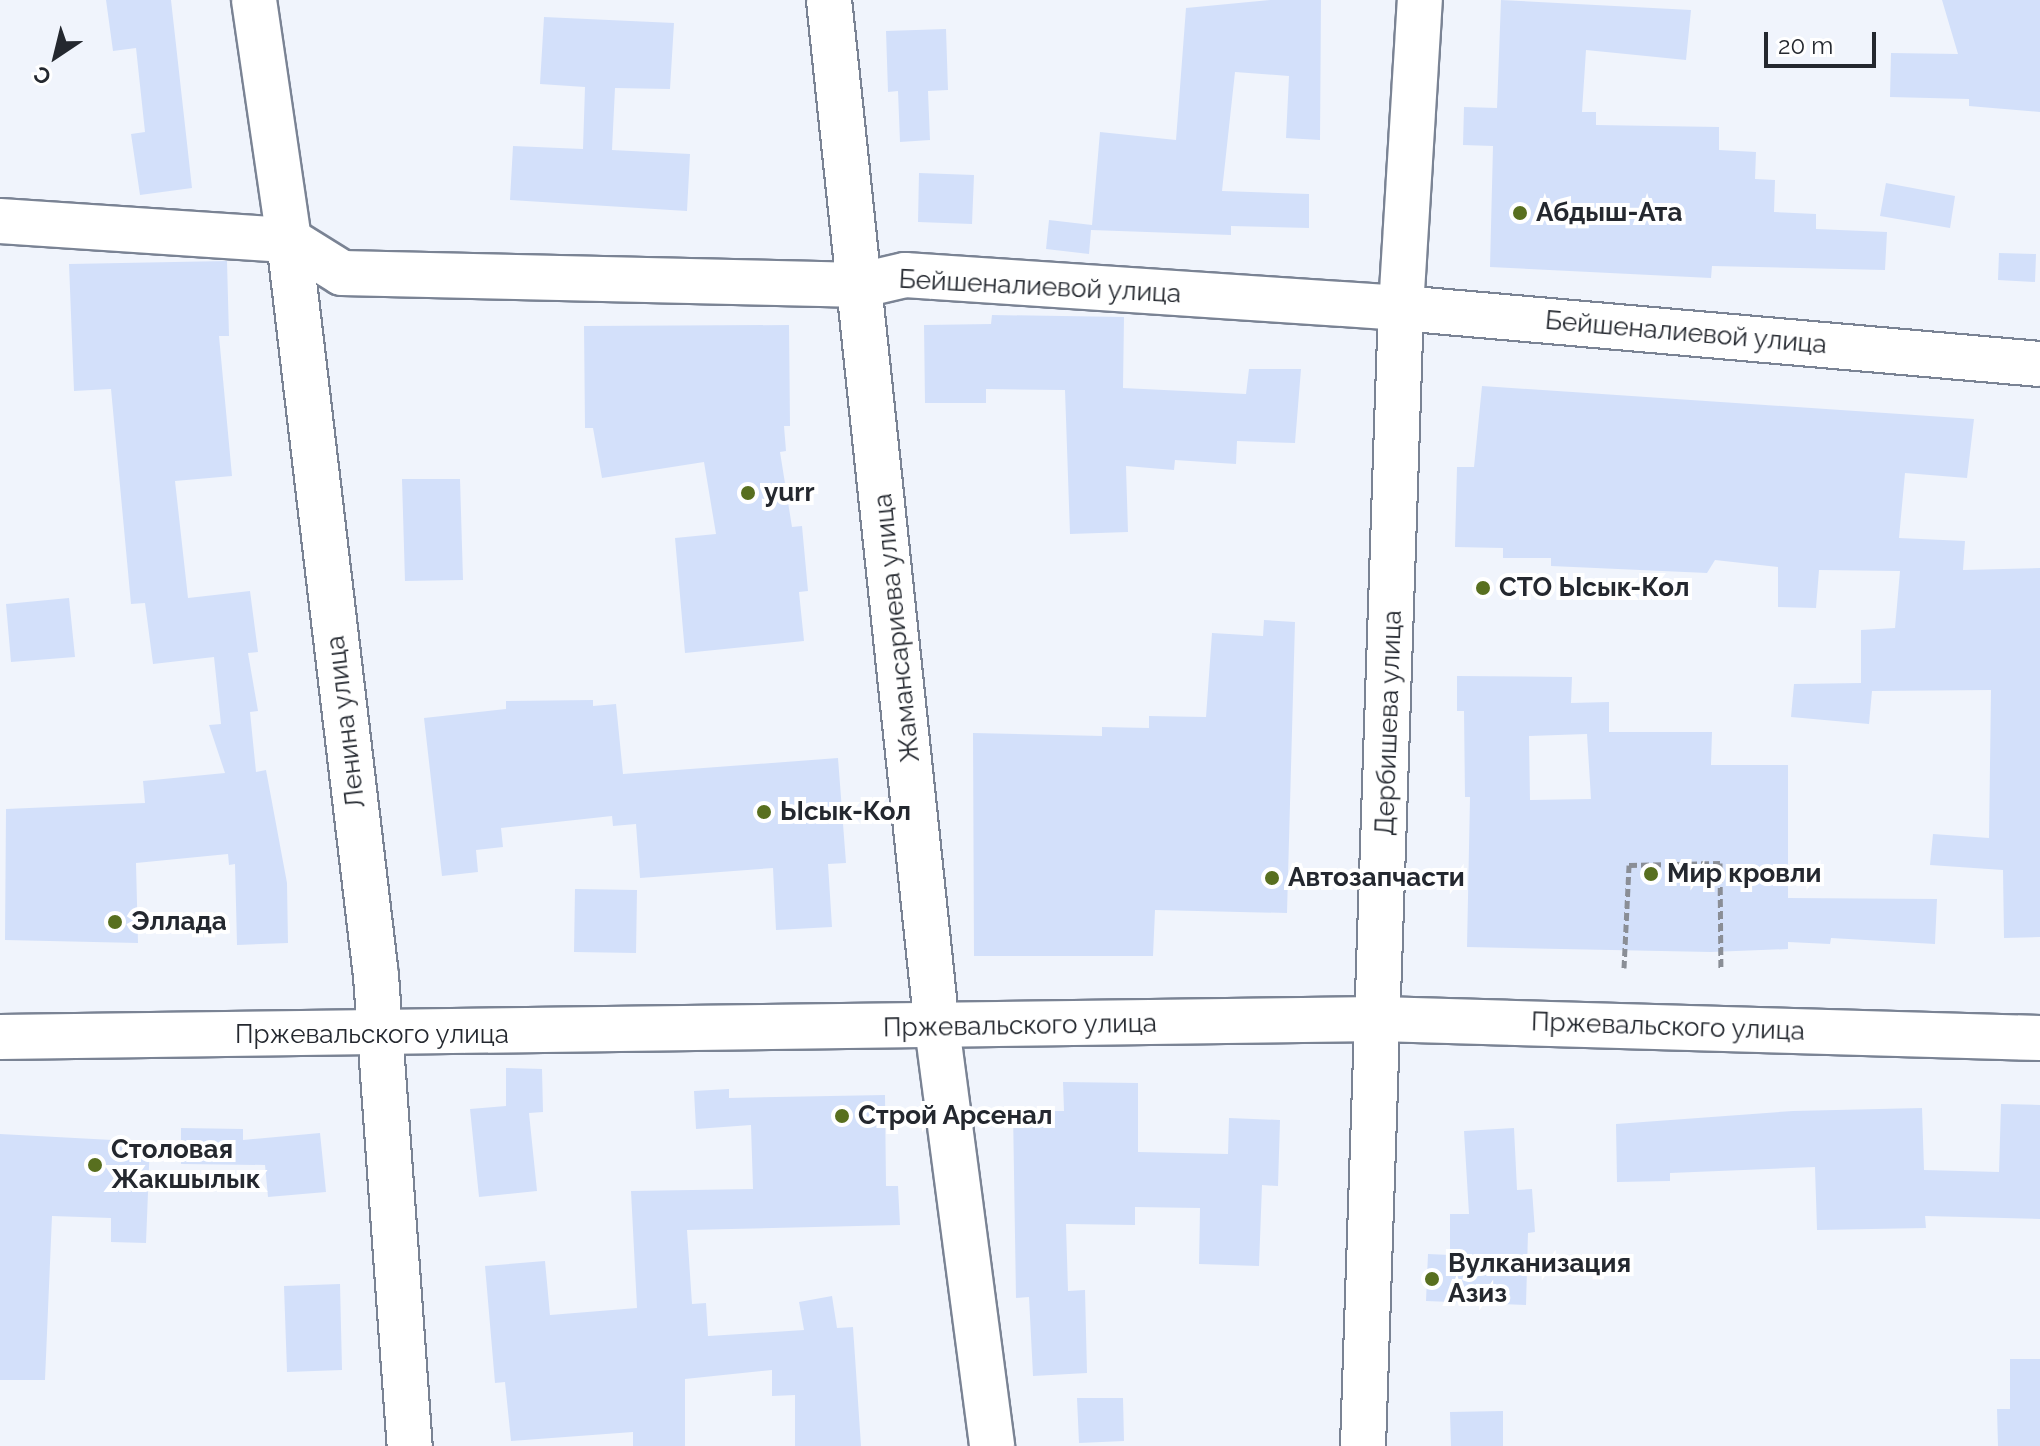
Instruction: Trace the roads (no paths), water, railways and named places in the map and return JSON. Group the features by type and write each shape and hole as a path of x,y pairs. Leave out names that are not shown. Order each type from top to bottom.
{"street":[{"name":"Ленина улица","path":"254,0 289,240 382,1036 410,1446"},
{"name":"Жамансариева улица","path":"829,0 862,285 937,1027 992,1446"},
{"name":"Дербишева улица","path":"1363,1446 1401,308 1420,0"},
{"name":"Бейшеналиевой улица","path":"0,221 289,240 342,273 862,285 905,275 1401,308 2040,364"},
{"name":"Пржевальского улица","path":"0,1037 382,1036 1379,1019 2040,1038"}],"place":[{"name":"Абдыш-Ата","path":"1520,213"},
{"name":"yurr","path":"748,493"},
{"name":"СТО Ысык-Кол","path":"1483,588"},
{"name":"Ысык-Кол","path":"764,812"},
{"name":"Мир кровли","path":"1651,874"},
{"name":"Автозапчасти","path":"1272,878"},
{"name":"Эллада","path":"115,922"},
{"name":"Строй Арсенал","path":"842,1116"},
{"name":"Столовая Жакшылык","path":"95,1165"},
{"name":"Вулканизация Азиз","path":"1432,1279"}]}
